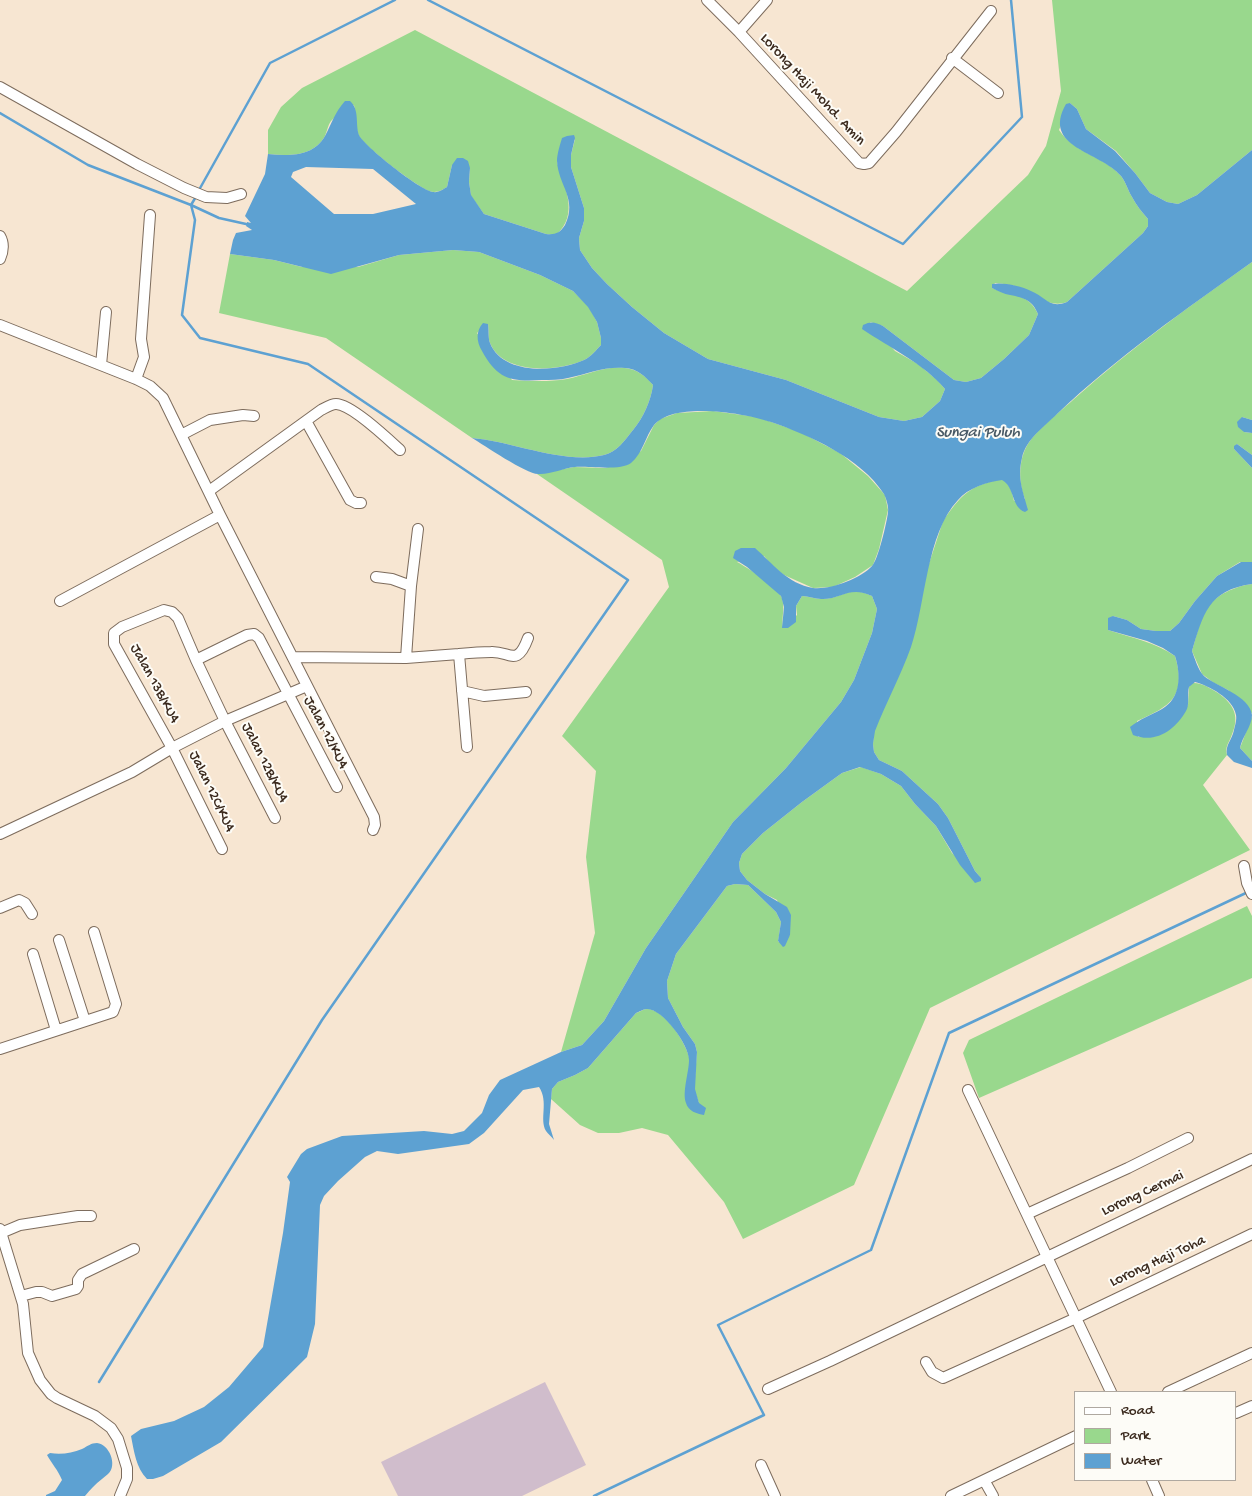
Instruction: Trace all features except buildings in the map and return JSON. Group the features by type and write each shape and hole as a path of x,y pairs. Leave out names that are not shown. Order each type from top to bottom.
{"street":[{"name":"Lorong Haji Mohd. Amin","path":"707,0 860,163 864,164 869,163 896,132 952,58 991,11"},
{"path":"739,32 767,0"},
{"path":"952,58 998,93"},
{"path":"0,87 137,164 184,188 206,197 228,198 241,194"},
{"path":"136,379 144,357 141,339 150,215"},
{"path":"0,236 2,240 0,259"},
{"path":"100,365 106,312"},
{"path":"0,325 136,379 150,386 163,398 220,515 374,817 375,825 373,830"},
{"path":"209,491 321,410 335,404 343,406 377,428 400,450"},
{"path":"181,436 210,420 227,419 243,415 254,416"},
{"path":"306,421 350,500 361,503"},
{"path":"60,601 220,515"},
{"path":"406,658 410,586 418,529"},
{"path":"376,577 410,586"},
{"name":"Jalan 12B/KU4","path":"114,634 122,627 164,610 172,612 178,618 225,721 275,818"},
{"name":"Jalan 13B/KU4","path":"114,634 114,644 172,748"},
{"name":"Jalan 12/KU4","path":"196,660 247,635 254,634 259,638 337,787"},
{"path":"293,657 406,658 494,652 509,657 519,654 525,647 528,638"},
{"path":"459,654 466,747"},
{"path":"0,834 132,772 172,748 225,721 307,686"},
{"path":"462,691 484,696 526,692"},
{"name":"Jalan 12C/KU4","path":"172,748 222,849"},
{"path":"1244,866 1247,883 1252,894"},
{"path":"0,908 19,900 25,903 32,914"},
{"path":"0,1049 113,1012 116,1004 94,932"},
{"path":"59,940 84,1021"},
{"path":"33,954 56,1030"},
{"path":"968,1090 1111,1391"},
{"path":"1026,1214 1128,1168 1188,1138"},
{"name":"Lorong Cermai","path":"768,1389 1252,1159"},
{"path":"91,1216 20,1224 1,1231 21,1296 28,1353 40,1380 51,1394 105,1422 111,1428 118,1439 127,1468 127,1479 120,1496"},
{"name":"Lorong Haji Toha","path":"926,1362 932,1372 943,1378 1076,1318 1252,1234"},
{"path":"21,1296 42,1292 52,1296 74,1290 77,1288 78,1280 82,1274 134,1249"},
{"path":"1170,1391 1252,1353"},
{"path":"1237,1414 1252,1406"},
{"path":"951,1496 1074,1437"},
{"path":"761,1465 774,1496"},
{"path":"984,1480 993,1496"},
{"path":"1152,1481 1159,1496"}],"shaded area":[{"path":"545,1382 586,1465 522,1496 398,1496 381,1462"}],"green space":[{"path":"1052,0 1252,0 1252,150 1197,195 1178,204 1167,202 1150,193 1116,151 1086,129 1077,109 1070,103 1059,130 1073,144 1114,169 1121,176 1135,203 1148,219 1148,226 1143,233 1067,302 1049,302 1020,288 995,283 992,288 1024,298 1034,307 1038,314 1029,335 981,378 966,382 954,380 883,326 870,322 895,351 918,364 945,389 940,401 922,417 904,421 879,417 786,380 708,359 664,333 632,307 592,268 580,250 579,238 584,221 584,208 571,167 571,155 575,139 557,162 566,190 569,209 563,227 556,235 546,234 484,214 471,196 470,168 452,165 447,187 436,192 423,188 363,142 357,129 354,105 331,121 325,136 314,148 300,154 268,154 268,130 281,107 302,88 415,30 907,291 1028,175 1046,146 1061,91"},
{"path":"453,250 479,252 540,275 573,291 589,307 597,322 601,345 589,357 573,364 546,368 519,366 507,361 497,353 489,341 488,324 477,333 512,380 560,380 613,368 634,370 644,376 653,385 652,391 643,415 624,442 604,455 572,457 472,438 326,338 219,313 230,254 274,260 302,267 358,267 399,255"},
{"path":"1252,262 1252,420 1242,417 1244,432 1252,433 1252,455 1237,444 1234,449 1252,468 1252,562 1240,562 1217,576 1179,623 1170,631 1141,629 1127,620 1113,616 1108,630 1151,644 1175,656 1179,681 1177,690 1167,704 1137,721 1138,737 1157,736 1188,705 1189,687 1192,683 1202,684 1212,689 1232,707 1235,723 1227,748 1227,755 1203,785 1250,850 930,1008 854,1185 743,1239 724,1202 668,1135 642,1128 619,1133 598,1133 580,1125 551,1099 552,1089 558,1082 588,1068 636,1013 647,1009 654,1010 667,1020 687,1050 689,1067 687,1084 699,1103 694,1089 697,1052 695,1044 683,1027 668,998 667,981 676,954 727,886 735,884 748,885 776,912 781,922 778,942 790,935 777,900 765,894 747,880 740,871 739,863 742,854 763,833 842,773 861,767 881,774 901,786 936,826 952,853 981,878 975,871 948,818 938,804 902,771 879,760 874,752 873,744 874,731 943,521 955,504 967,492 991,481 1002,479 1005,481 1012,492 1014,501 1025,499 1020,477 1021,462 1026,447 1039,431 1139,345"},
{"path":"713,411 757,417 800,432 840,453 868,476 885,495 888,510 879,549 873,565 855,577 833,587 813,588 784,575 773,567 764,556 737,562 767,582 781,596 783,628 797,615 796,606 802,596 828,599 857,592 872,596 877,609 872,633 854,680 841,702 786,768 733,822 646,948 604,1021 582,1045 561,1052 595,933 586,857 596,771 562,736 669,587 662,560 537,474 574,467 606,468 641,451 654,425 660,419 677,413"},
{"path":"1252,584 1252,714 1228,690 1202,674 1192,651 1201,620 1214,600 1226,592"},
{"path":"1252,716 1252,761 1240,748"},
{"path":"1247,906 1252,916 1252,978 979,1098 963,1053 969,1040"}],"water":[{"name":"Sungai Puluh","path":"345,101 350,101 353,105 359,135 363,141 381,158 417,184 433,192 442,190 447,187 452,165 457,158 463,158 468,161 470,168 469,182 471,195 484,214 546,234 559,232 565,225 568,216 568,200 558,170 557,158 562,138 574,135 571,167 584,208 584,221 579,238 580,250 592,268 607,284 664,333 708,359 786,380 879,417 904,421 922,417 940,401 945,389 927,371 862,329 863,325 873,323 883,326 954,380 966,382 981,378 1029,335 1038,314 1027,300 992,288 992,284 1007,284 1022,288 1056,304 1067,302 1143,233 1148,226 1148,219 1135,203 1121,176 1100,160 1067,140 1061,130 1060,119 1066,104 1070,103 1077,109 1086,129 1115,151 1150,193 1167,202 1178,204 1197,195 1252,150 1252,262 1177,316 1103,373 1036,434 1024,451 1020,472 1028,510 1025,512 1017,506 1009,487 1002,480 990,482 972,489 962,496 947,514 939,531 928,570 911,647 875,731 873,744 874,752 879,760 902,771 938,804 948,818 981,881 975,883 960,865 936,826 901,786 881,774 860,767 842,773 763,833 742,854 739,863 740,871 747,880 765,894 787,907 791,915 790,935 785,946 783,947 778,941 781,922 776,912 748,885 735,884 727,886 676,954 667,981 668,998 683,1027 695,1044 697,1052 695,1089 699,1103 706,1108 704,1115 691,1110 686,1103 685,1093 689,1060 685,1046 667,1021 653,1011 646,1009 636,1013 588,1068 558,1082 552,1089 549,1124 554,1140 544,1126 544,1104 539,1087 523,1090 484,1133 469,1144 398,1154 377,1151 365,1157 338,1181 324,1196 320,1205 315,1324 307,1357 221,1442 163,1476 147,1479 138,1465 131,1436 141,1429 174,1421 204,1407 229,1387 263,1347 283,1233 290,1182 287,1177 301,1154 307,1149 342,1136 424,1131 452,1134 464,1131 482,1113 489,1095 500,1080 561,1052 582,1045 604,1021 646,948 733,822 786,768 841,702 854,680 872,633 877,609 872,596 864,593 851,592 828,599 802,596 796,606 796,622 788,628 782,628 784,607 781,596 747,567 733,558 735,551 741,548 755,548 788,578 813,588 844,583 867,571 872,566 882,540 888,512 888,505 884,494 862,469 833,449 801,434 771,422 745,415 710,411 677,413 664,418 654,425 638,455 631,463 612,468 575,467 543,474 532,473 524,469 472,438 555,455 589,457 604,455 613,451 624,442 637,425 648,403 653,385 637,371 629,368 618,368 603,369 562,379 513,379 506,377 493,368 480,347 478,333 483,323 488,324 489,341 497,354 519,366 546,369 573,364 587,359 601,345 601,338 597,322 588,307 573,291 540,275 479,252 453,250 399,255 331,274 274,260 230,254 236,233 252,230 246,226 247,222 251,223 245,216 265,174 268,154 300,154 314,148 325,136","holes":["306,167 373,169 416,204 373,214 334,214 291,177 293,172"]},
{"path":"1242,417 1252,420 1252,433 1244,432 1238,427 1237,422"},
{"path":"1237,444 1252,455 1252,468 1234,449 1234,446"},
{"path":"1241,562 1252,562 1252,584 1237,587 1217,598 1204,616 1192,651 1198,668 1204,676 1232,692 1250,708 1252,719 1240,748 1252,761 1252,768 1234,762 1227,755 1227,748 1233,734 1236,718 1234,709 1220,694 1207,686 1195,682 1189,687 1186,711 1176,724 1164,734 1157,736 1149,738 1133,735 1130,727 1162,709 1173,699 1179,678 1177,663 1175,656 1163,648 1147,641 1108,630 1108,618 1113,616 1127,620 1141,629 1170,631 1179,623 1217,576"},
{"path":"97,1443 105,1447 111,1456 112,1466 108,1474 85,1496 46,1496 55,1491 62,1480 47,1455 50,1453 70,1453"}],"waterway":[{"path":"199,190 270,63 395,0"},
{"path":"428,0 903,244 1022,117 1011,0"},
{"path":"0,113 88,165 191,205 219,218 246,224"},
{"path":"99,1382 322,1020 628,580 308,364 200,338 182,315 195,220 191,205 197,195"},
{"path":"594,1496 764,1415 718,1325 871,1250 949,1033 1248,892"}]}
